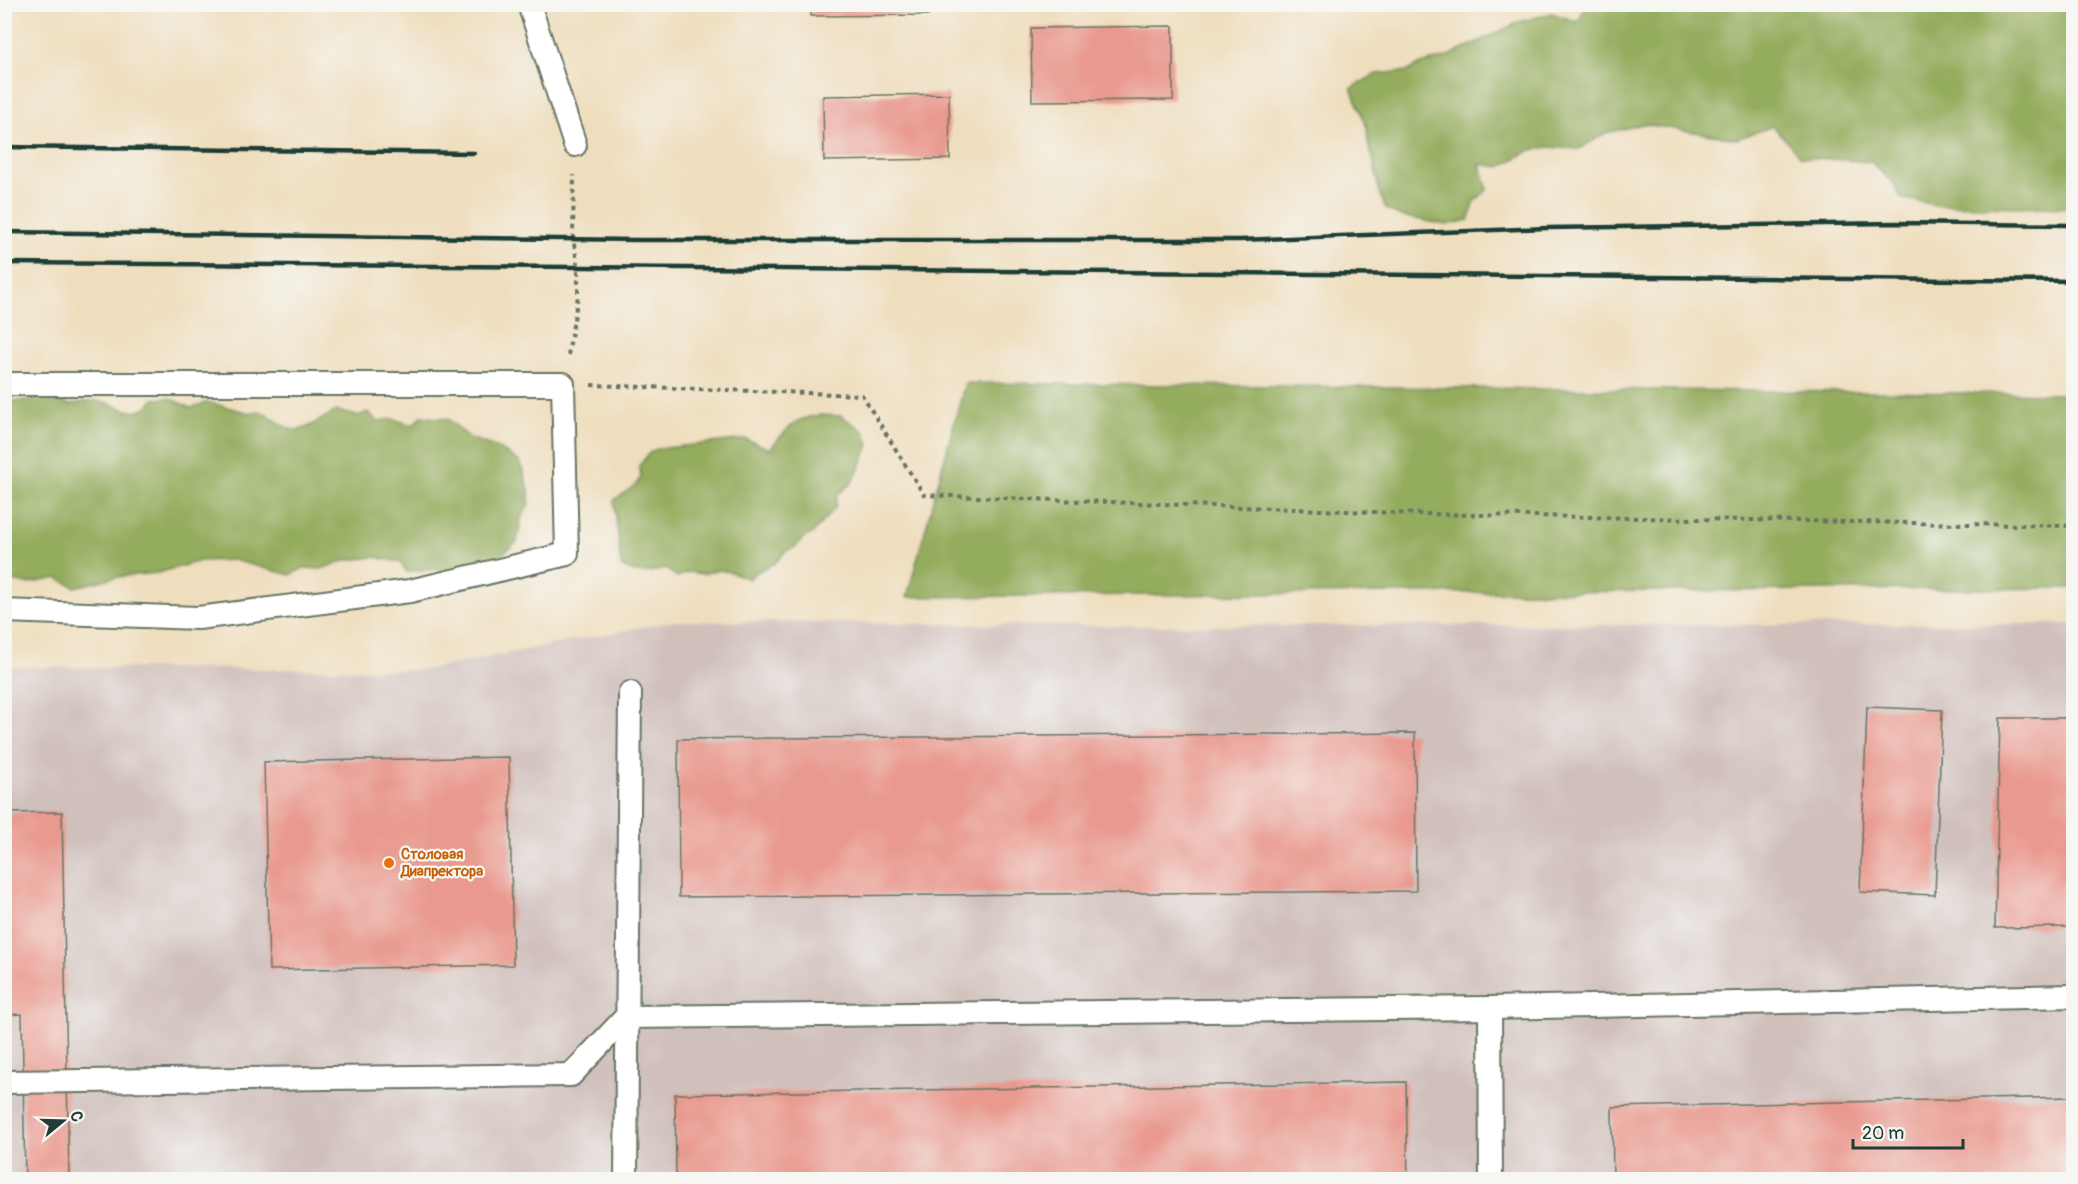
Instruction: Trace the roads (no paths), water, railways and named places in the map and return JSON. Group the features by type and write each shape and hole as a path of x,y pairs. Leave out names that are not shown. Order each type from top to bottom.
{"lane":[{"path":"528,4 575,145"},
{"path":"4,384 562,384 567,554 410,591 198,618 4,611"},
{"path":"626,1179 630,693"},
{"path":"4,1082 571,1075 626,1017 1490,1008 2073,996"},
{"path":"1490,1008 1491,1179"}],"railway":[{"path":"4,147 474,153"},
{"path":"4,232 637,240 1240,240 1547,228 1895,223 2074,225"},
{"path":"4,263 2074,281"}],"place":[{"name":"Столовая Диапректора","path":"389,863"}]}
